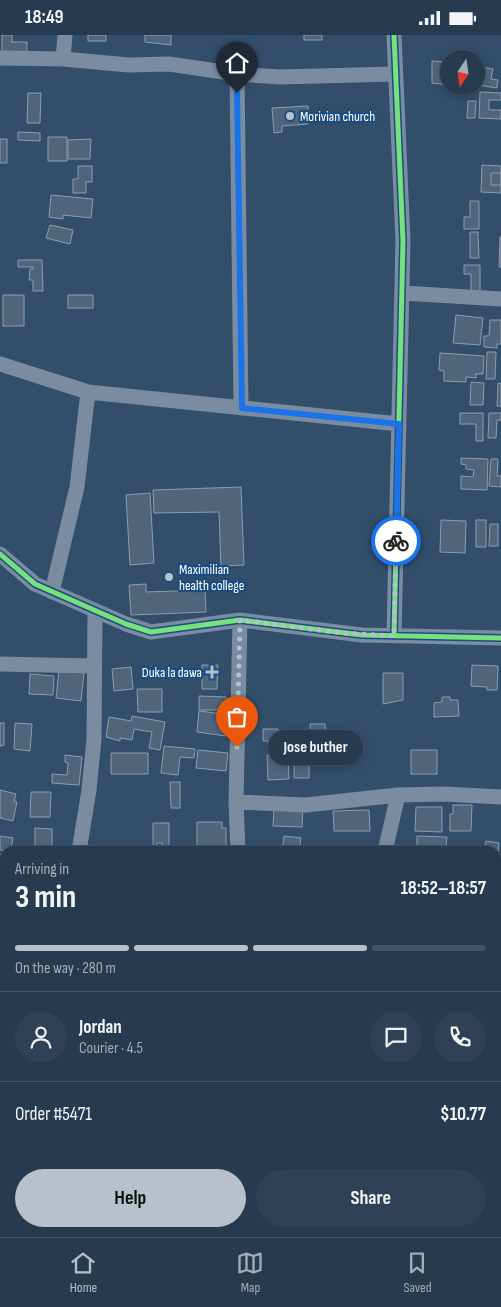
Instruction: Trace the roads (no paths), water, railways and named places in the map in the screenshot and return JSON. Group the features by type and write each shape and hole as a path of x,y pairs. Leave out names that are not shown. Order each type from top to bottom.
{"street":[{"path":"64,59 65,35"},
{"path":"394,35 404,241 394,636"},
{"path":"0,58 64,59 128,65 170,64 237,74 280,77 395,74"},
{"path":"237,74 242,408"},
{"path":"403,293 501,299"},
{"path":"0,364 88,393 399,424"},
{"path":"52,592 76,487 88,393"},
{"path":"0,554 35,584 95,611 151,632 240,620 352,634 501,638"},
{"path":"80,846 90,790 94,739 93,666 95,611"},
{"path":"238,846 236,802 240,620"},
{"path":"0,664 93,666"},
{"path":"236,802 306,805 398,795 444,794 501,797"},
{"path":"386,846 398,795"}],"place":[{"name":"Morivian church","path":"290,116"},
{"name":"Maximilian health college","path":"169,577"},
{"name":"Duka la dawa","path":"212,672"},
{"name":"Jose buther","path":"237,747"}]}
